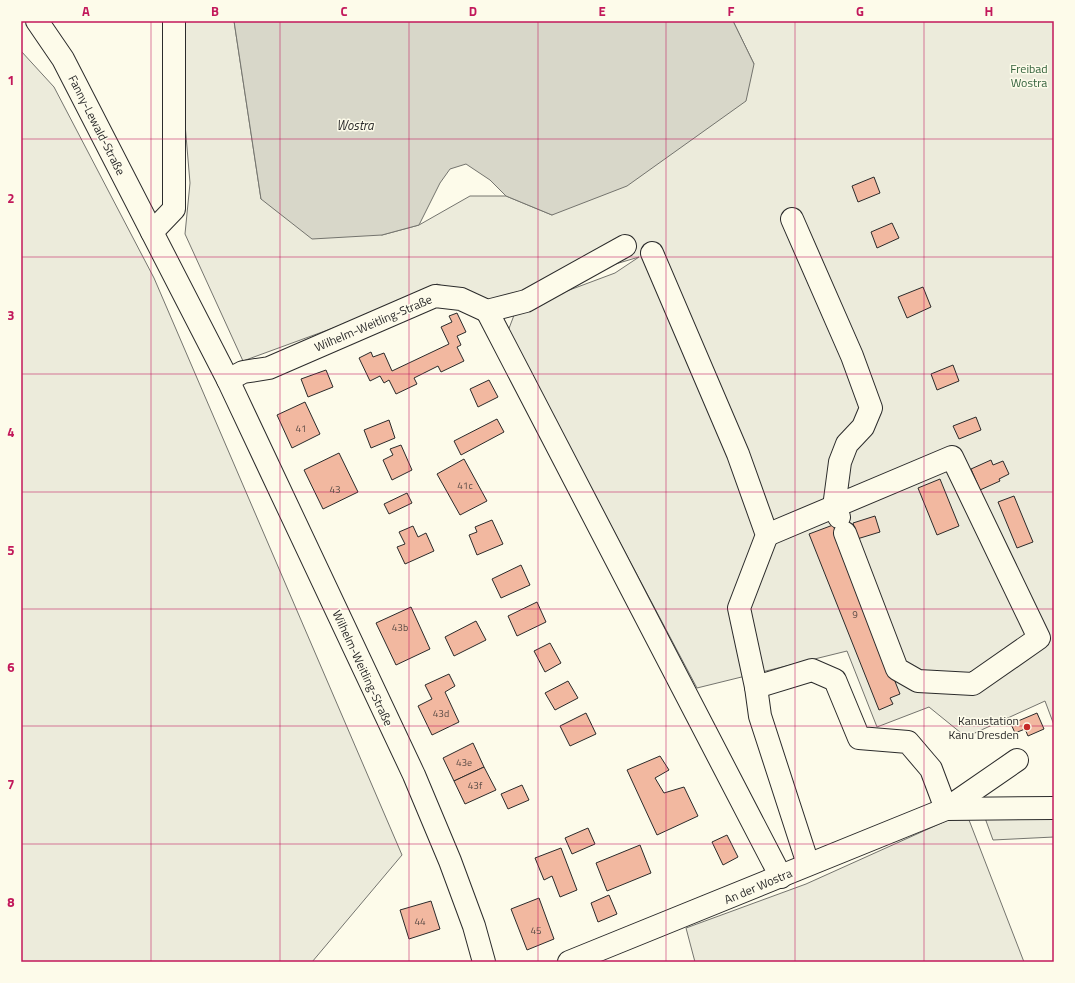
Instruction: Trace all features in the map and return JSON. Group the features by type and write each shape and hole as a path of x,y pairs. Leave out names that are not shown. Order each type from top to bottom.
{"street":[{"name":"Fanny-Lewald-Straße","path":"37,21 63,59 152,232"},
{"path":"152,232 174,209 174,21"},
{"path":"767,535 840,520 952,457 1046,634 973,684 918,681 897,669 840,520 840,462 847,444 863,427 871,408 852,356 792,219"},
{"name":"Wilhelm-Weitling-Straße","path":"152,232 228,380 414,775 450,861 474,926 484,962"},
{"path":"625,246 526,301 487,311 781,877"},
{"path":"652,254 738,454 767,535 738,608 756,687 760,716 808,864"},
{"name":"Wilhelm-Weitling-Straße","path":"228,380 243,372 269,368 435,296 461,299 487,311"},
{"path":"756,687 812,670 835,680 859,738 908,742 931,769 946,809"},
{"path":"946,809 1017,760"},
{"path":"946,809 973,810 1054,808"},
{"name":"An der Wostra","path":"570,962 946,809"}],"green space":[{"name":"Freibad Wostra","path":"181,21 234,21 261,199 382,235 419,225 470,196 506,196 552,215 754,64 733,21 1054,21 1054,725 1045,701 966,737 929,707 877,727 847,651 697,688 508,331 516,310 615,273 639,257 488,302 437,284 366,316 243,361 185,234 190,183 182,88"},
{"path":"21,51 54,87 154,278 402,855 312,962 21,962"},
{"path":"1054,816 1054,837 993,840 985,818"},
{"path":"948,820 969,820 1024,962 695,962 686,928 806,884"}],"water":[{"name":"Wostra","path":"234,21 733,21 754,64 746,101 627,186 552,215 506,196 490,180 466,164 450,169 440,183 419,225 382,235 312,239 261,199"}],"building":[{"path":"874,177 880,193 858,202 852,186"},
{"path":"892,223 899,238 877,248 871,232"},
{"path":"923,287 931,307 907,318 898,297"},
{"path":"457,313 466,332 457,336 461,345 457,347 464,361 441,372 438,366 414,378 417,384 396,394 389,380 384,383 380,376 370,381 359,358 371,352 373,357 384,353 392,371 449,344 441,327 452,322 449,316"},
{"path":"953,365 959,381 937,390 931,374"},
{"path":"326,370 333,387 308,397 301,379"},
{"path":"489,380 498,397 478,407 470,389"},
{"path":"305,402 320,434 292,448 277,415"},
{"path":"976,417 981,430 959,439 953,426"},
{"path":"497,419 504,432 461,455 454,441"},
{"path":"389,420 395,438 371,448 364,430"},
{"path":"401,445 412,470 392,480 383,460 393,455 390,449"},
{"path":"339,453 358,492 323,509 304,470"},
{"path":"464,459 487,501 460,515 437,474"},
{"path":"991,460 993,465 1003,461 1009,474 999,479 1000,481 980,490 971,469"},
{"path":"940,479 959,526 937,535 918,488"},
{"path":"407,493 412,503 389,514 384,504"},
{"path":"1014,496 1033,542 1017,548 998,502"},
{"path":"875,516 880,532 857,539 853,523"},
{"path":"492,520 503,544 477,555 469,535 477,532 475,527"},
{"path":"833,525 900,694 890,698 893,704 879,710 809,534"},
{"path":"413,526 418,537 426,533 434,551 405,564 397,547 405,544 399,532"},
{"path":"521,565 530,585 501,598 492,579"},
{"path":"537,602 546,622 517,636 508,616"},
{"path":"411,607 430,649 396,665 376,623"},
{"path":"476,621 486,640 454,656 445,637"},
{"path":"550,643 561,663 545,672 534,651"},
{"path":"449,674 455,686 445,692 459,722 432,735 418,706 432,699 425,685"},
{"path":"568,681 578,698 555,710 545,693"},
{"path":"586,713 596,734 570,746 560,726"},
{"name":"Kanustation Kanu Dresden","path":"1037,713 1044,729 1028,736 1025,729 1015,733 1011,724"},
{"path":"473,743 484,767 454,781 443,758"},
{"path":"660,756 669,770 655,778 664,793 684,787 698,816 657,835 627,770"},
{"path":"484,767 496,790 465,804 454,781"},
{"path":"522,785 529,800 508,809 501,794"},
{"path":"588,828 595,844 572,854 565,838"},
{"path":"727,835 738,857 723,865 712,842"},
{"path":"640,845 651,873 607,891 596,863"},
{"path":"561,848 577,890 560,897 552,876 544,880 535,858"},
{"path":"609,895 617,914 598,922 591,903"},
{"path":"539,898 554,939 527,950 511,909"},
{"path":"431,901 440,929 409,939 400,910"}],"place":[{"name":"Kanustation Kanu Dresden","path":"1027,727"}]}
